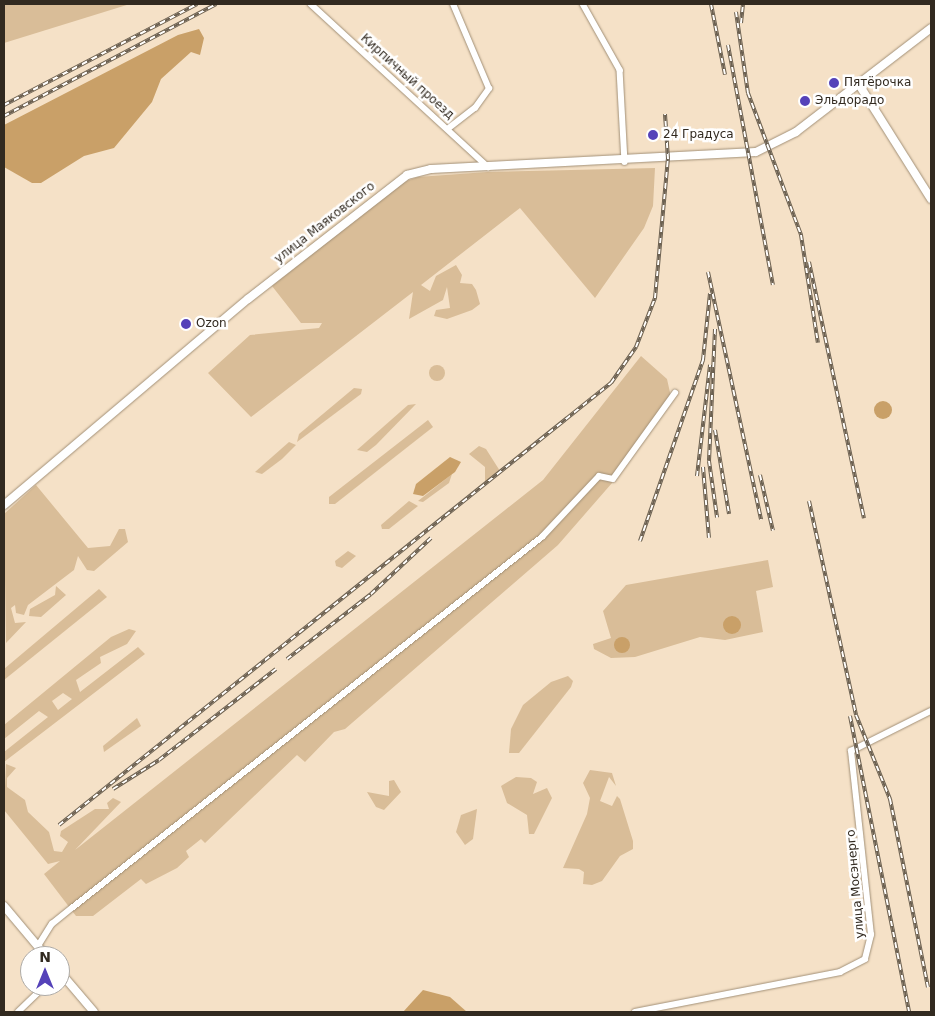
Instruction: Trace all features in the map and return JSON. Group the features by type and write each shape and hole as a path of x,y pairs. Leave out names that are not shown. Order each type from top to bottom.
{"street":[{"name":"Кирпичный проезд","path":"311,4 449,128 488,166"},
{"path":"449,128 475,108 489,89 453,4"},
{"path":"583,4 620,70 625,162"},
{"name":"улица Маяковского","path":"4,505 248,299 395,182 420,171 488,166 625,162 739,154 772,146 796,132 931,28"},
{"path":"858,83 931,199"},
{"path":"4,906 38,946 52,924 542,537 599,476 613,479 675,393"},
{"name":"улица Мосэнерго","path":"635,1012 840,972 865,959 871,935 850,751 931,711"},
{"path":"70,984 94,1012"},
{"path":"18,1012 35,996"}],"shaded area":[{"path":"4,4 130,4 4,43"},
{"path":"199,29 204,38 200,55 191,52 161,79 152,102 114,148 84,156 41,183 32,183 4,167 4,125 178,35"},
{"path":"655,168 653,206 644,228 595,298 520,208 421,285 430,291 436,276 456,265 462,275 460,283 472,284 476,290 480,304 472,310 447,319 434,316 436,310 450,308 447,287 443,300 409,319 413,292 251,417 208,373 250,335 319,328 322,323 301,323 272,286 403,182 418,177 487,172"},
{"path":"641,356 667,379 671,397 613,474 612,483 558,545 345,729 334,732 305,762 297,755 205,843 201,839 186,851 189,857 177,868 146,884 141,879 93,916 76,916 44,874 60,861 48,864 4,810 6,764 16,768 7,778 7,787 25,800 28,812 49,832 54,851 62,852 68,842 60,836 61,831 95,809 109,809 107,803 113,798 121,802 75,850 543,480"},
{"path":"434,365 440,365 445,370 443,379 434,381 429,376 429,370"},
{"path":"354,388 362,389 361,394 297,442 299,434"},
{"path":"883,401 889,404 892,410 889,416 883,419 877,416 874,410 877,404"},
{"path":"416,404 376,445 367,452 357,450 408,405"},
{"path":"428,420 433,427 335,504 329,504 329,497"},
{"path":"289,442 296,445 282,459 262,474 255,472"},
{"path":"479,446 486,449 500,471 485,483 485,467 469,454"},
{"path":"450,457 461,462 455,472 423,496 413,494 416,484"},
{"path":"452,474 449,483 423,502 418,501"},
{"path":"36,485 88,548 110,546 119,529 125,529 128,542 94,571 87,570 78,556 74,570 28,605 24,615 16,613 15,605 11,608 15,623 26,622 6,643 4,514"},
{"path":"409,501 418,506 389,529 382,529 381,525"},
{"path":"348,551 356,556 342,568 336,566 335,561"},
{"path":"768,560 773,587 756,591 763,632 725,640 700,637 635,657 611,658 594,649 593,644 611,638 603,611 626,585"},
{"path":"56,586 66,595 41,617 29,616 30,609 55,595"},
{"path":"99,589 107,597 4,680 4,669"},
{"path":"728,616 736,616 741,621 739,632 728,634 723,629 723,621"},
{"path":"129,629 136,631 127,644 100,657 101,663 76,680 80,692 138,647 145,654 4,762 4,752 48,717 39,711 4,739 4,725 111,637","holes":["63,693 72,699 58,710 52,701"]},
{"path":"619,637 625,637 630,642 628,651 619,653 614,648 614,642"},
{"path":"568,676 573,681 571,687 519,753 509,753 511,729 523,705 551,682"},
{"path":"137,718 141,726 104,752 103,746"},
{"path":"590,770 612,773 616,786 609,777 600,801 612,806 617,796 620,799 633,841 633,849 620,856 602,881 592,885 583,884 584,872 579,869 563,868 587,814 590,798 583,783"},
{"path":"516,777 531,778 537,782 533,794 547,788 552,798 534,834 529,834 527,815 507,803 501,786"},
{"path":"394,780 401,792 384,810 376,807 367,792 389,796 389,781"},
{"path":"477,809 473,839 465,845 456,832 461,815"},
{"path":"423,990 450,997 467,1012 403,1012"}],"railway":[{"path":"4,105 197,4"},
{"path":"4,116 216,4"},
{"path":"711,4 725,75"},
{"path":"741,23 743,4"},
{"path":"736,12 748,93 801,235 818,343"},
{"path":"728,45 773,285"},
{"path":"59,825 611,383 636,347 655,298 668,159 665,114"},
{"path":"809,262 864,518"},
{"path":"708,272 761,519"},
{"path":"640,541 703,360 710,293"},
{"path":"715,329 709,461 717,517"},
{"path":"697,476 710,365"},
{"path":"715,430 729,514"},
{"path":"703,467 709,538"},
{"path":"760,475 773,531"},
{"path":"809,501 856,715 890,799 928,987"},
{"path":"287,659 371,594 431,538"},
{"path":"113,789 159,760 276,669"},
{"path":"850,716 909,1012"}],"place":[{"name":"Пятёрочка","path":"834,83"},
{"name":"Эльдорадо","path":"805,101"},
{"name":"24 Градуса","path":"653,135"},
{"name":"Ozon","path":"186,324"}]}
